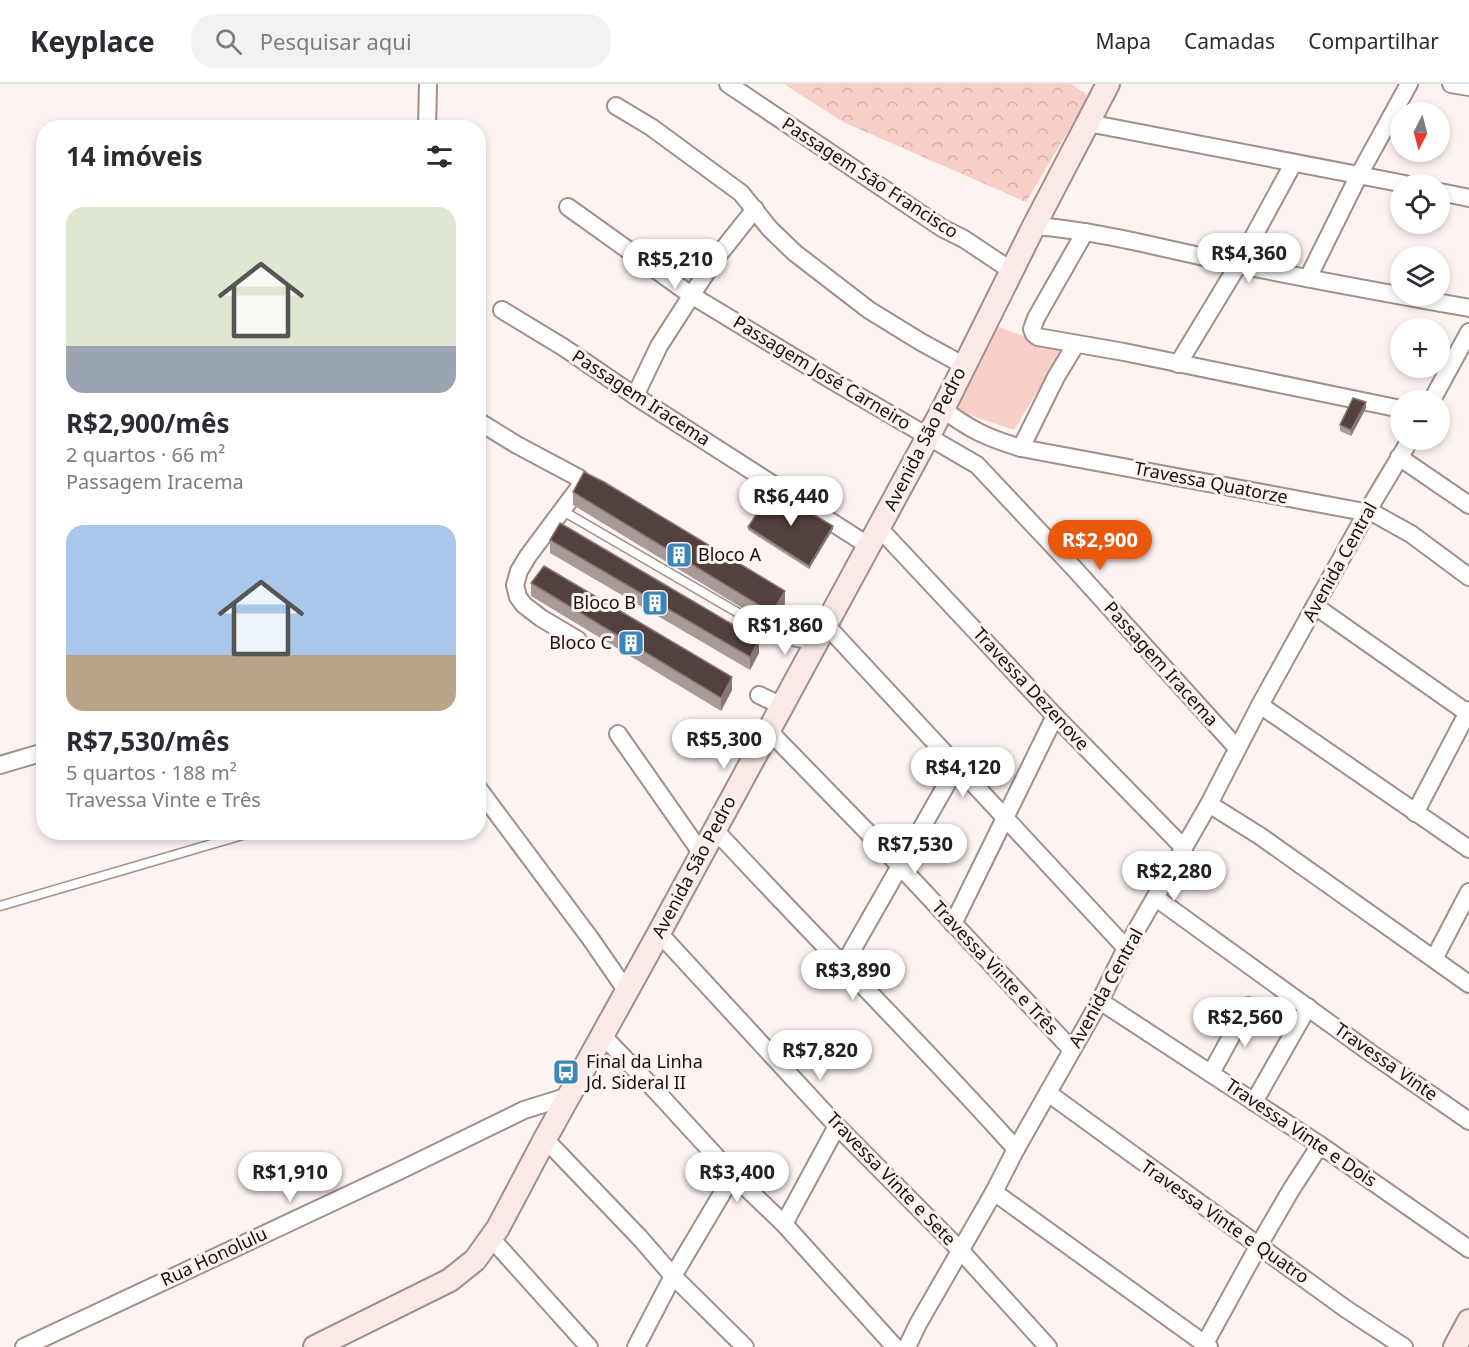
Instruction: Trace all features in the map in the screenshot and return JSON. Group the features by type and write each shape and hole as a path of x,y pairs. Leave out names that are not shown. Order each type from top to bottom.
{"main road":[{"name":"Avenida São Pedro","path":"315,1347 450,1280 475,1260 491,1238 943,408 1108,84"},
{"path":"1455,1347 1469,1321"}],"street":[{"path":"427,120 428,84"},
{"name":"Passagem São Francisco","path":"728,84 942,228 964,239 1012,271"},
{"path":"1308,278 1359,175 1409,84"},
{"path":"1451,84 1469,87"},
{"path":"616,106 651,127 741,193 782,241 834,284 894,326 963,365"},
{"path":"1088,123 1390,181"},
{"path":"1178,364 1238,265 1293,164"},
{"path":"1450,194 1469,198"},
{"name":"Passagem José Carneiro","path":"568,207 692,295 832,381 927,435"},
{"path":"635,396 658,346 713,261 755,209"},
{"path":"1034,226 1085,232 1238,265 1469,308"},
{"path":"1085,232 1036,318 1032,329 1038,337 1390,408"},
{"name":"Passagem Iracema","path":"502,310 563,347 635,396 874,537"},
{"path":"1437,390 1469,332"},
{"path":"1021,448 1056,377 1076,344"},
{"name":"Travessa Quatorze","path":"943,408 974,431 1021,448 1366,512 1385,518 1411,534 1469,577"},
{"path":"486,426 577,476 580,484 563,511 528,556 519,571 515,585 518,597 524,605 578,640"},
{"name":"Passagem Iracema","path":"927,435 977,465 1071,564 1237,748"},
{"path":"977,465 978,458 992,439"},
{"name":"Avenida Central","path":"908,1347 918,1324 1100,1001 1126,948 1209,804 1260,705 1366,512 1404,450"},
{"path":"1399,457 1469,505"},
{"name":"Travessa Dezenove","path":"874,537 1055,716 1184,848"},
{"path":"1315,606 1469,712 1415,813"},
{"path":"825,624 1126,948"},
{"path":"759,695 782,706"},
{"path":"1260,705 1469,849"},
{"path":"953,924 1055,716"},
{"name":"Travessa Vinte e Três","path":"768,730 1072,1050"},
{"path":"618,734 702,854"},
{"path":"0,765 36,754"},
{"path":"843,966 957,766"},
{"path":"486,799 626,990"},
{"path":"1209,804 1260,836 1469,984"},
{"path":"715,830 938,1063 1016,1149"},
{"path":"1434,959 1469,892"},
{"name":"Travessa Vinte","path":"1156,898 1469,1121"},
{"name":"Travessa Vinte e Sete","path":"659,933 837,1126 960,1250 1048,1347"},
{"name":"Travessa Vinte e Dois","path":"1100,1001 1320,1145 1469,1249"},
{"path":"1211,1073 1248,1006"},
{"path":"1254,1102 1308,1007"},
{"path":"602,1035 733,1175 784,1224 895,1347"},
{"name":"Travessa Vinte e Quatro","path":"1048,1093 1346,1309 1404,1347"},
{"name":"Rua Honolulu","path":"24,1347 524,1110 569,1096"},
{"path":"784,1224 837,1126"},
{"path":"545,1139 634,1231 673,1276 745,1347"},
{"path":"994,1192 1206,1346 1258,1245 1320,1145"},
{"path":"636,1347 673,1276 733,1175"},
{"path":"491,1238 589,1347"}],"lane":[{"path":"563,511 785,639 814,645"},
{"path":"0,906 226,840"}],"green space":[{"path":"784,84 1071,84 1089,96 1026,202 843,122"},
{"path":"996,326 1062,350 1014,430 952,409"}],"building":[{"path":"1353,398 1366,402 1351,430 1340,425"},
{"path":"584,472 785,591 772,613 573,492"},
{"path":"772,490 833,526 809,566 748,527"},
{"path":"560,523 759,640 750,657 550,540"},
{"path":"544,566 732,677 721,698 531,583"}],"place":[{"name":"Bloco A","path":"679,555"},
{"name":"Bloco B","path":"655,603"},
{"name":"Bloco C","path":"631,643"},
{"name":"Final da Linha Jd. Sideral II","path":"566,1072"}]}
